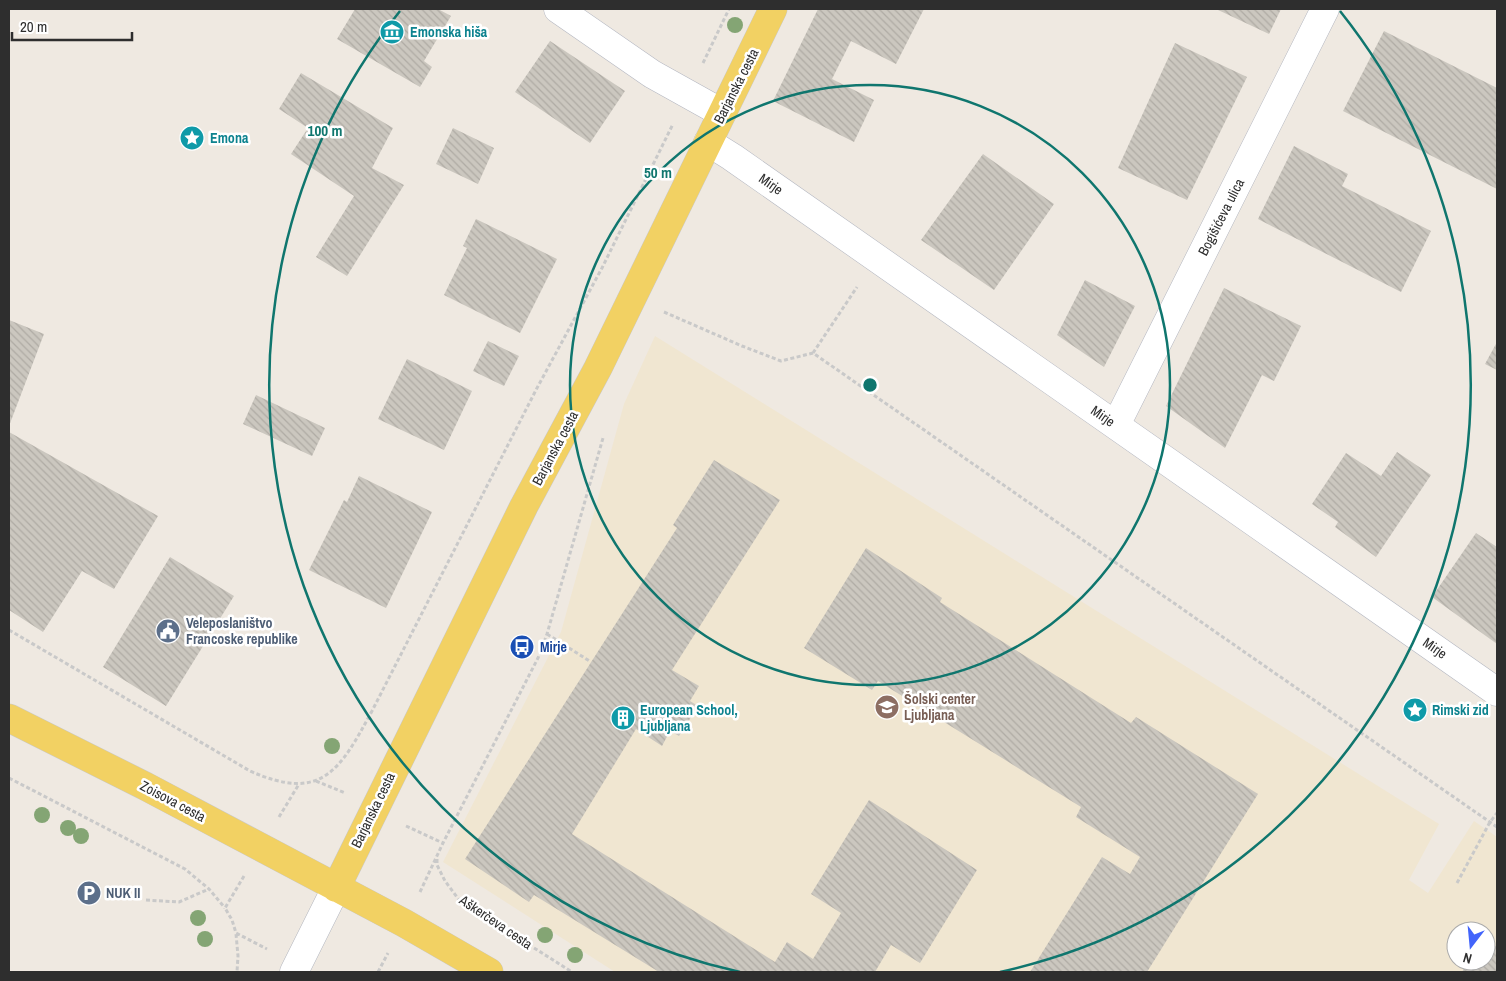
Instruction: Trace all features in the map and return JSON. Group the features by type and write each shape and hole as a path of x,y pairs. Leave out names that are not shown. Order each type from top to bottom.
{"main road":[{"name":"Barjanska cesta","path":"336,888 524,506 598,368 773,9"},
{"name":"Zoisova cesta","path":"9,718 145,786 336,888"},
{"path":"336,888 404,923 489,972"}],"street":[{"path":"558,9 652,74 722,113"},
{"name":"Bogišićeva ulica","path":"1116,425 1325,9"},
{"name":"Mirje","path":"708,142 1497,692"},
{"path":"294,972 336,888"}],"path":[{"path":"702,65 729,9"},
{"path":"9,630 250,772 275,781 299,784 307,784 322,778 342,762 357,740 532,397 602,268 659,154"},
{"path":"631,299 742,346 781,360 813,353 859,285"},
{"path":"813,353 1497,827"},
{"path":"424,884 443,843 538,658 547,634 604,432"},
{"path":"547,634 591,662"},
{"path":"9,778 185,869 209,889 225,908 232,920 236,933 237,972"},
{"path":"315,781 340,791"},
{"path":"289,801 299,784"},
{"path":"1456,883 1497,813"},
{"path":"414,830 443,843"},
{"name":"Aškerčeva cesta","path":"436,858 437,865 445,882 460,901 572,972"},
{"path":"146,900 179,902 209,889"},
{"path":"225,908 236,890"},
{"path":"236,933 260,945"}],"shaded area":[{"name":"Šolski center Ljubljana","path":"655,336 1439,824 1409,880 1428,893 1474,821 1497,837 1497,972 615,972 443,862 561,632 624,404"}],"building":[{"path":"355,9 438,9 451,16 424,61 432,67 420,87 337,39"},
{"path":"818,9 924,9 896,64 851,41 832,79 874,100 854,142 773,101"},
{"path":"1216,9 1281,9 1269,34"},
{"path":"1384,31 1497,88 1497,189 1343,111"},
{"path":"550,41 625,91 590,143 515,92"},
{"path":"1175,43 1247,77 1187,200 1118,168"},
{"path":"301,73 393,128 372,168 404,185 347,276 316,257 354,196 291,154 308,128 279,109"},
{"path":"453,128 494,148 478,184 436,164"},
{"path":"1294,146 1348,174 1342,186 1431,231 1401,292 1258,219"},
{"path":"983,154 1054,204 994,290 921,240"},
{"path":"476,219 557,259 520,333 444,295 467,248 463,246"},
{"path":"1085,280 1135,306 1104,367 1057,335"},
{"path":"1224,288 1301,326 1274,381 1262,375 1225,448 1166,406"},
{"path":"9,320 44,334 9,426"},
{"path":"488,341 519,356 504,386 473,371"},
{"path":"1497,342 1497,370 1485,364"},
{"path":"407,359 472,391 444,450 378,419"},
{"path":"256,395 325,428 312,456 243,424"},
{"path":"9,432 158,516 114,589 82,571 43,632 9,610"},
{"path":"1397,452 1431,475 1376,557 1335,527 1338,522 1312,504 1346,453 1381,476"},
{"name":"European School, Ljubljana","path":"714,460 780,500 672,670 699,686 690,701 698,706 679,736 670,731 662,746 636,729 572,834 775,962 787,942 813,959 841,913 811,894 869,800 977,870 920,963 891,945 875,972 659,972 534,895 529,902 465,859 677,528 673,525"},
{"path":"359,476 432,512 386,608 309,570 344,500 347,502"},
{"path":"1476,533 1497,547 1497,644 1432,597"},
{"path":"866,548 942,598 940,602 1131,723 1136,717 1258,794 1147,972 1030,972 1102,857 1130,874 1140,857 1076,817 1081,807 878,681 872,690 804,648"},
{"name":"Veleposlaništvo Francoske republike","path":"170,557 234,596 166,706 103,667"},
{"path":"1497,947 1497,972 1462,972 1496,971"}],"place":[{"name":"Emonska hiša","path":"392,32"},
{"name":"Emona","path":"192,138"},
{"name":"Veleposlaništvo Francoske republike","path":"168,631"},
{"name":"Mirje","path":"522,647"},
{"name":"Šolski center Ljubljana","path":"887,707"},
{"name":"Rimski zid","path":"1415,710"},
{"name":"European School, Ljubljana","path":"623,718"},
{"name":"NUK II","path":"89,893"}]}
